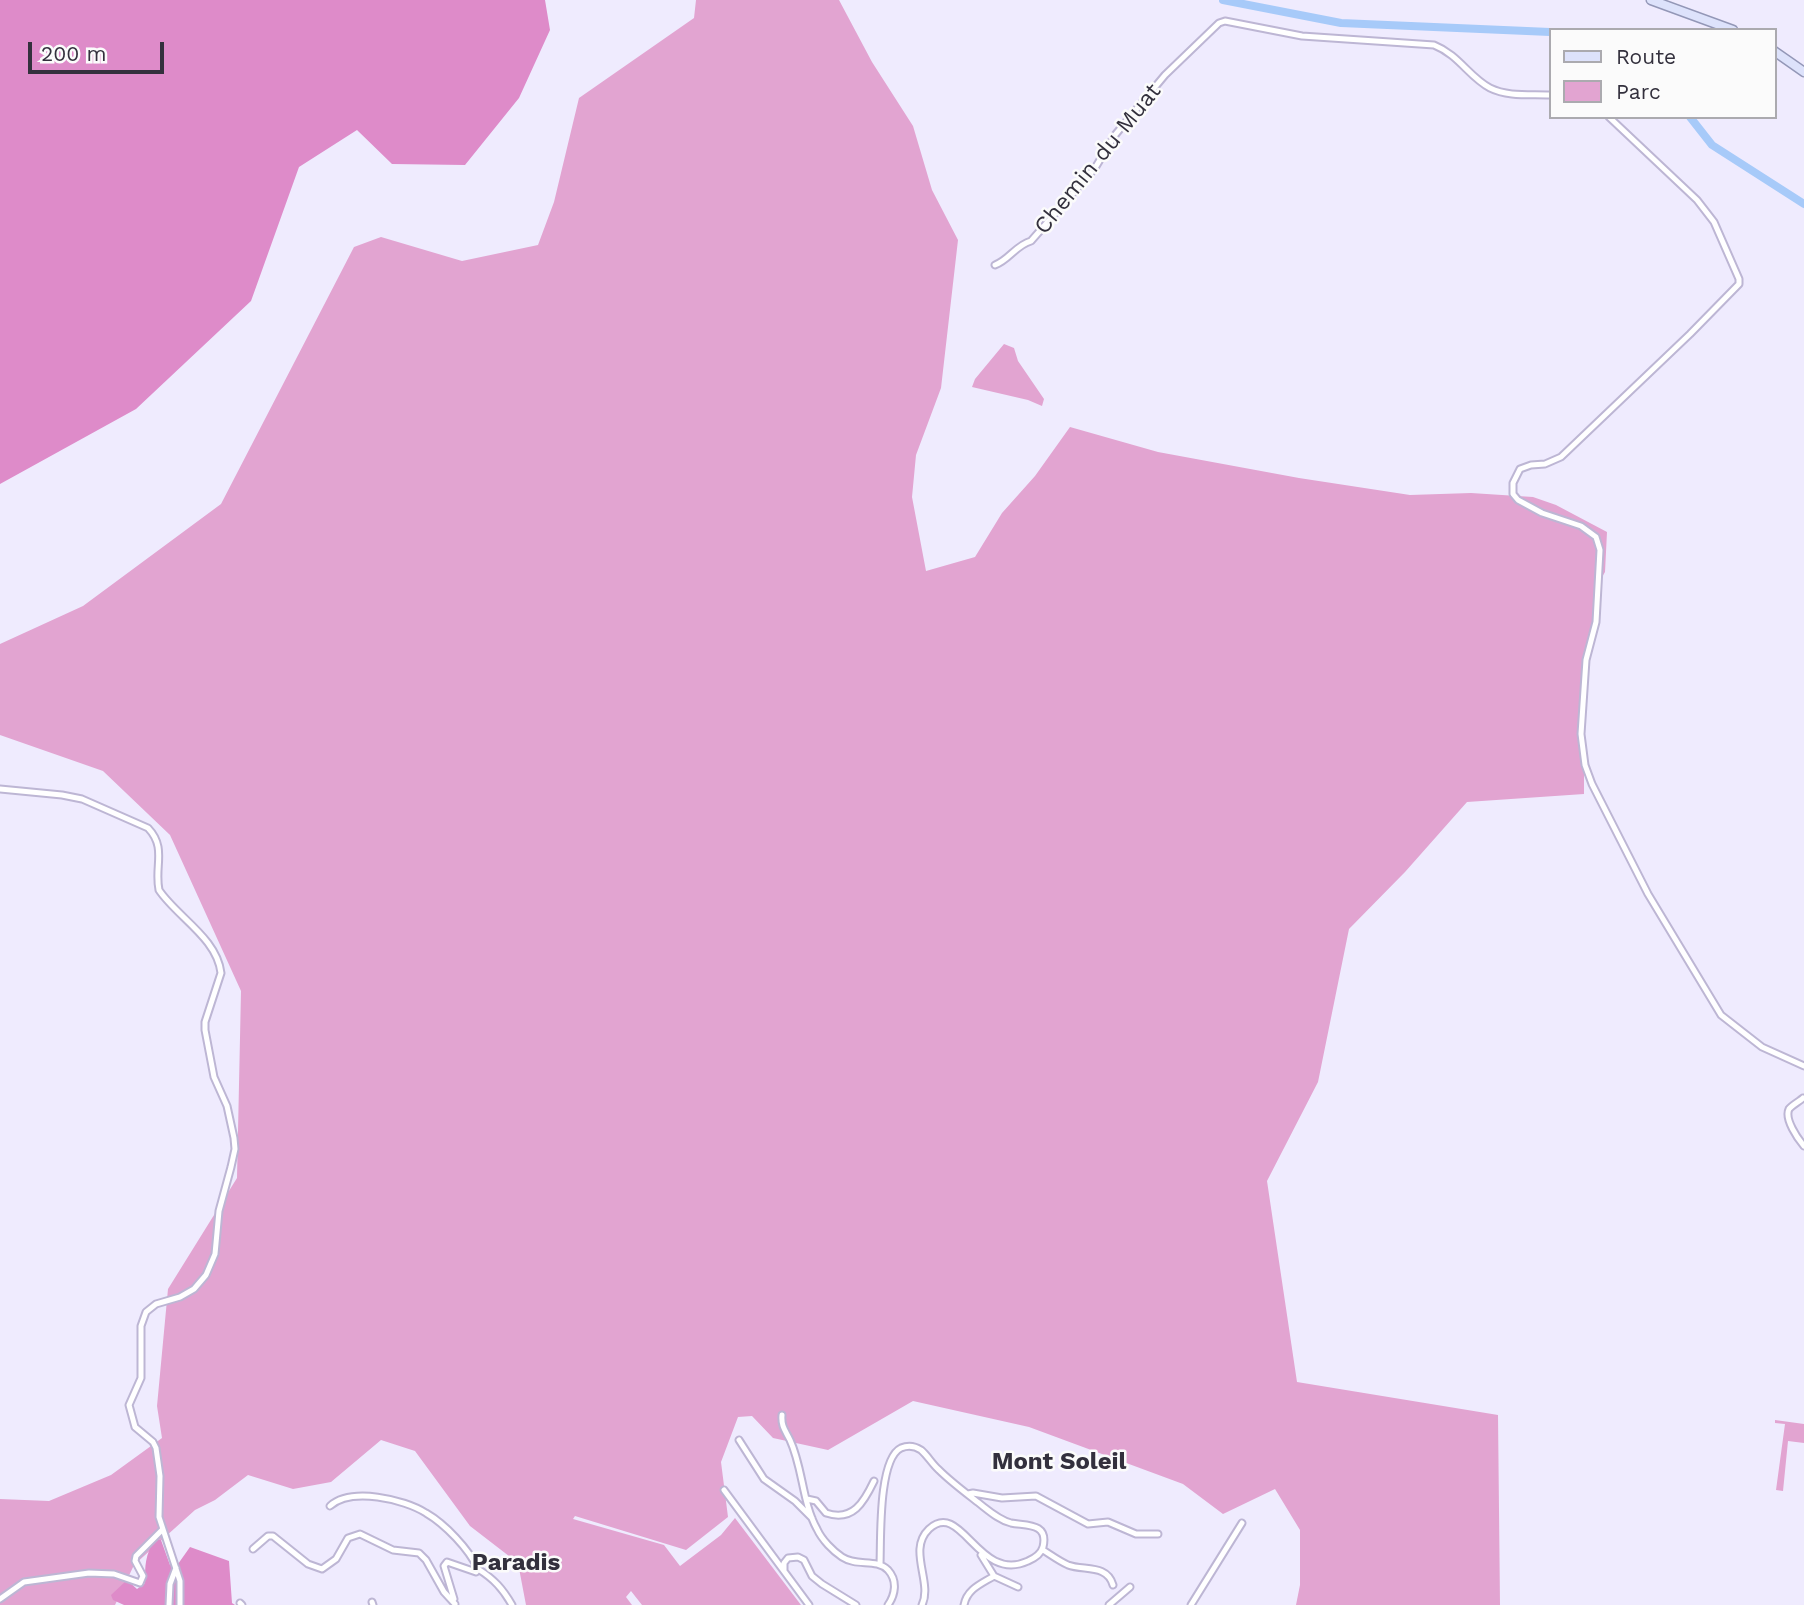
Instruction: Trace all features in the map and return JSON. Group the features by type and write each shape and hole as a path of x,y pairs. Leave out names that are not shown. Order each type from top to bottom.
{"main road":[{"path":"1651,0 1728,28"},
{"path":"1776,52 1804,72"}],"street":[{"name":"Chemin du Muat","path":"995,265 1004,261 1024,243 1031,241 1095,168 1115,135 1165,75 1219,23 1225,21 1302,36 1434,45 1447,50 1493,90 1548,95"},
{"path":"1611,119 1697,200 1714,222 1739,279 1738,284 1690,334 1561,457 1545,464 1520,469 1513,484 1513,494 1542,513 1581,526 1596,537 1600,550 1596,622 1586,660 1581,734 1585,765 1601,805 1648,894 1721,1014 1762,1047 1804,1066"},
{"path":"0,789 82,799 148,828 156,836 158,844 159,890 208,943 220,966 221,973 205,1022 205,1030 214,1077 229,1112 235,1149 220,1200 215,1254 206,1275 194,1289 180,1297 156,1304 146,1311 141,1326 141,1378 129,1405 135,1427 153,1442 156,1448 160,1476 158,1513 180,1581 180,1605"},
{"path":"1803,1098 1789,1109 1788,1113 1804,1146"},
{"path":"782,1415 782,1426 791,1441 817,1529 828,1545 843,1558 853,1563 880,1564 892,1575 895,1590 888,1605"},
{"path":"739,1440 764,1479 799,1505 814,1521"},
{"path":"880,1564 884,1484 891,1460 900,1448 910,1446 923,1451 940,1472 1003,1520 1035,1527 1041,1531 1044,1539 1038,1556 1013,1565 1004,1564 980,1552"},
{"path":"807,1499 816,1501 826,1513 845,1515 862,1505 874,1481"},
{"path":"724,1490 809,1605"},
{"path":"968,1494 979,1493 1002,1498 1036,1496 1088,1524 1108,1522 1136,1534 1158,1534"},
{"path":"330,1506 354,1496 370,1496 427,1513 458,1542 478,1569 498,1584 512,1605"},
{"path":"1191,1605 1242,1523"},
{"path":"922,1605 925,1595 920,1543 929,1528 938,1524 955,1526 964,1533 995,1576 1018,1587"},
{"path":"0,1599 24,1582 89,1573 114,1574 140,1583 143,1576 135,1561 136,1556 162,1530"},
{"path":"253,1549 268,1536 273,1536 319,1570 330,1566 348,1538 355,1534 366,1536 393,1550 419,1553 456,1604"},
{"path":"1042,1550 1071,1566 1098,1569 1111,1578 1113,1585"},
{"path":"784,1570 784,1563 788,1558 798,1557 804,1560 812,1576 843,1599 856,1605"},
{"path":"456,1604 444,1564 449,1562 476,1572 478,1569"},
{"path":"169,1605 170,1584 176,1568"},
{"path":"964,1605 973,1588 995,1576"},
{"path":"1109,1605 1130,1587"}],"green space":[{"path":"696,0 839,0 872,62 913,126 932,190 958,240 941,388 916,455 912,497 926,571 975,557 1002,513 1035,476 1070,427 1158,452 1410,495 1471,493 1533,497 1556,505 1607,532 1605,572 1597,586 1591,633 1584,657 1584,794 1467,802 1405,872 1349,929 1318,1082 1267,1181 1297,1382 1498,1415 1500,1605 1296,1605 1300,1585 1300,1530 1275,1489 1223,1514 1183,1484 1029,1427 913,1401 828,1450 773,1438 752,1416 738,1417 721,1462 728,1517 686,1550 575,1516 573,1519 664,1545 680,1566 721,1535 735,1518 801,1605 642,1605 631,1591 626,1597 632,1605 526,1605 518,1563 470,1526 415,1451 381,1440 331,1482 293,1489 248,1475 215,1500 195,1510 134,1565 115,1605 0,1605 0,1499 49,1501 111,1475 162,1438 157,1406 168,1289 237,1178 241,991 170,835 103,771 0,735 0,644 83,606 221,504 354,247 381,237 462,261 538,245 554,202 579,98 694,18"},
{"path":"1004,344 1014,348 1018,361 1044,399 1042,406 1028,400 972,387 975,379"},
{"path":"1775,1420 1804,1424 1804,1443 1788,1441 1783,1491 1776,1490 1785,1424 1775,1423"}],"shaded area":[{"path":"0,0 545,0 550,30 519,98 465,165 392,164 357,130 299,167 251,301 136,409 0,484"},
{"path":"155,1540 161,1540 170,1565 178,1564 190,1547 229,1561 232,1603 235,1605 124,1605 113,1600 111,1595 127,1580 137,1589 145,1583 146,1560"}],"waterway":[{"path":"1223,0 1341,23 1548,32"},
{"path":"1692,119 1712,145 1804,204"}],"district":[{"name":"Mont Soleil","path":"1059,1462"},
{"name":"Paradis","path":"516,1563"}]}
